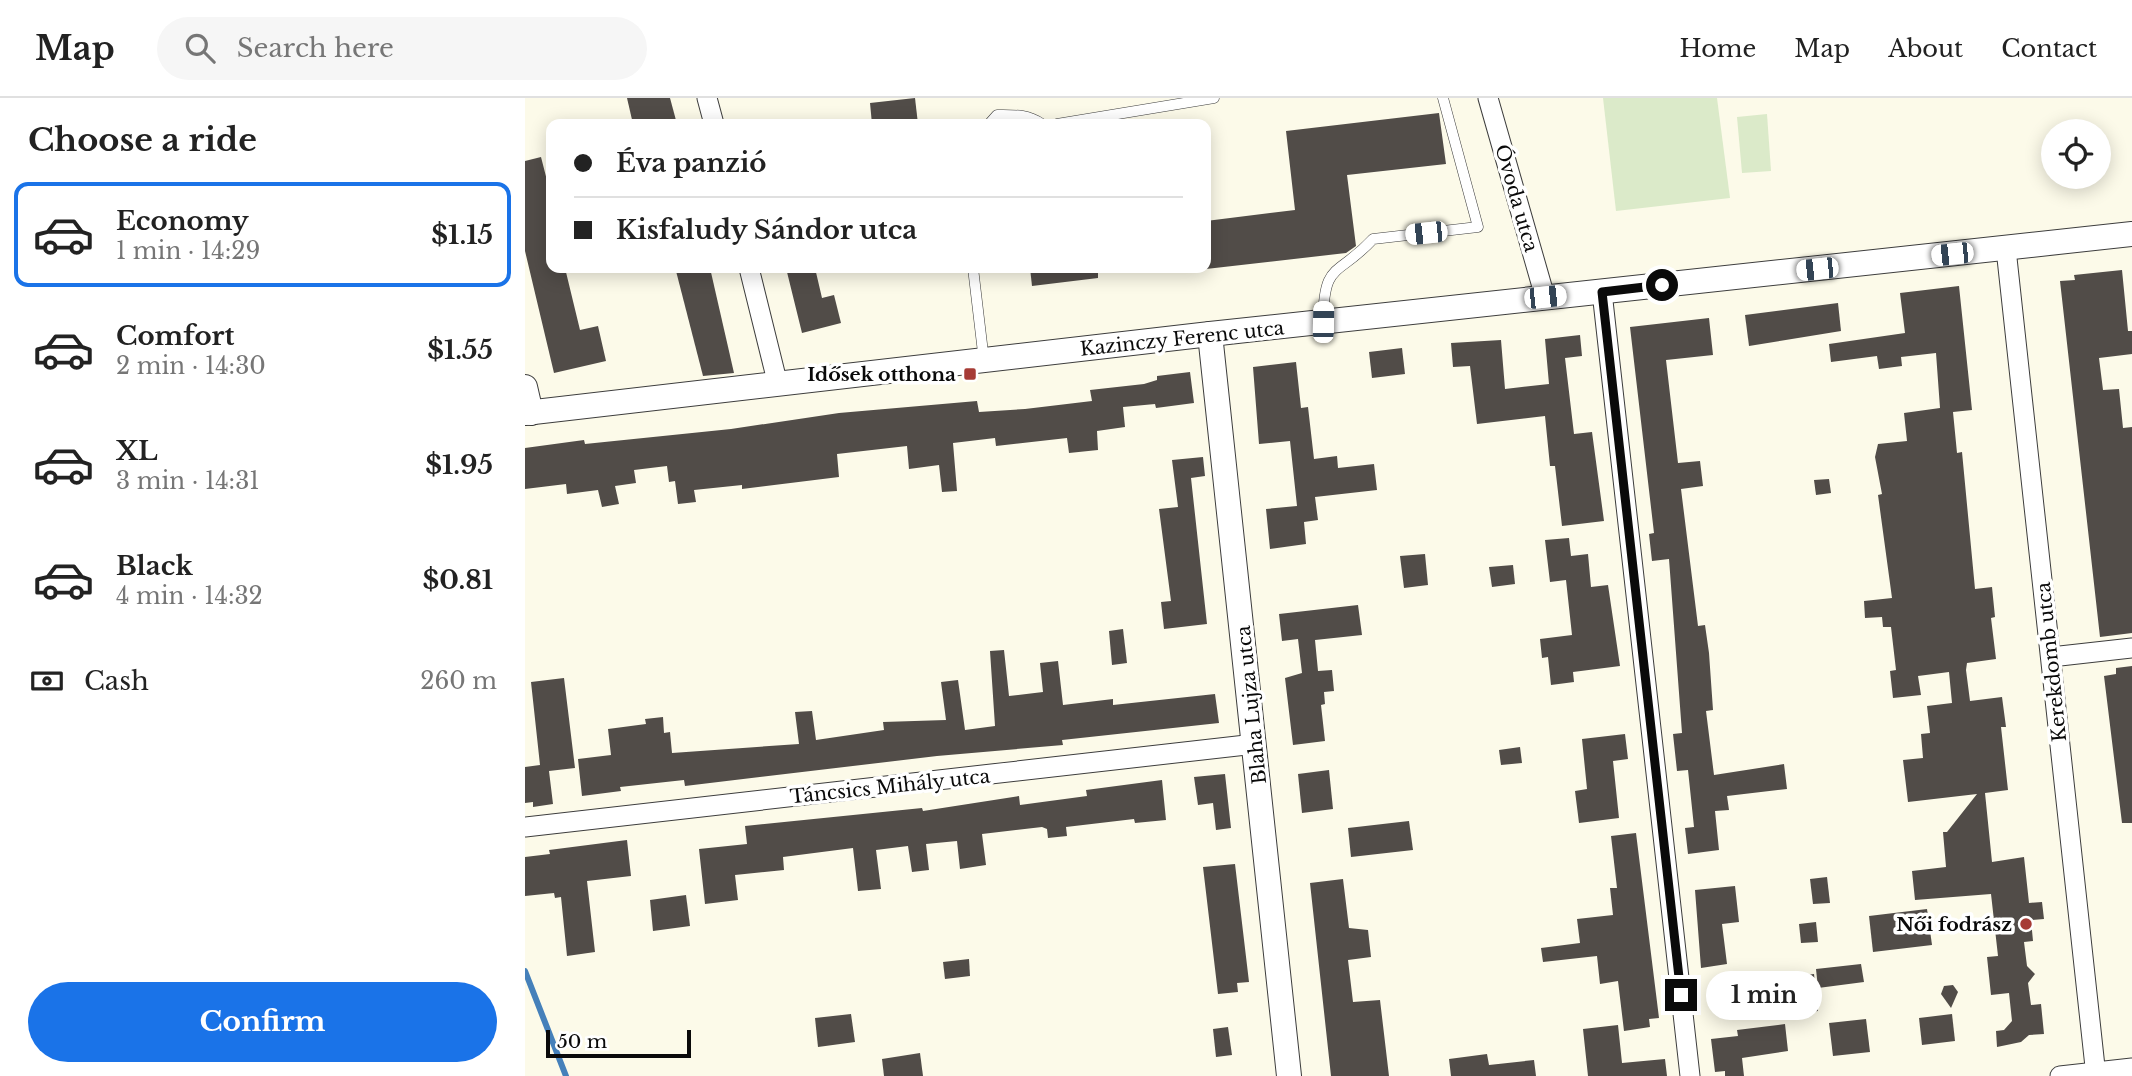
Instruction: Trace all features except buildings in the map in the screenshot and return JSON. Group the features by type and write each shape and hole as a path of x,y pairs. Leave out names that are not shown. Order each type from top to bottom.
{"street":[{"path":"708,98 713,119"},
{"name":"Óvoda utca","path":"1488,98 1545,297"},
{"name":"Kazinczy Ferenc utca","path":"528,413 1210,334 2132,234"},
{"name":"Kerekdomb utca","path":"2006,248 2096,1074"},
{"path":"750,273 778,386"},
{"path":"1602,292 1690,1076"},
{"name":"Blaha Lujza utca","path":"1210,334 1289,1076"},
{"path":"525,387 528,413"},
{"path":"2051,657 2132,648"},
{"name":"Táncsics Mihály utca","path":"525,827 1255,744"},
{"path":"2060,1076 2132,1068"}],"lane":[{"path":"1087,119 1214,98"},
{"path":"1323,322 1323,289 1331,273 1358,255 1373,239 1478,227 1443,98"},
{"path":"993,119 997,115 1020,114 1035,119"},
{"path":"974,273 984,361"}],"green space":[{"path":"1603,98 1717,98 1730,198 1616,211"},
{"path":"1767,114 1771,171 1742,173 1737,117"}],"waterway":[{"path":"525,971 566,1076"}],"place":[{"name":"Idősek otthona","path":"970,374"},
{"name":"Női fodrász","path":"2026,924"}],"route":[{"path":"1662,285 1602,292 1681,995"}]}
